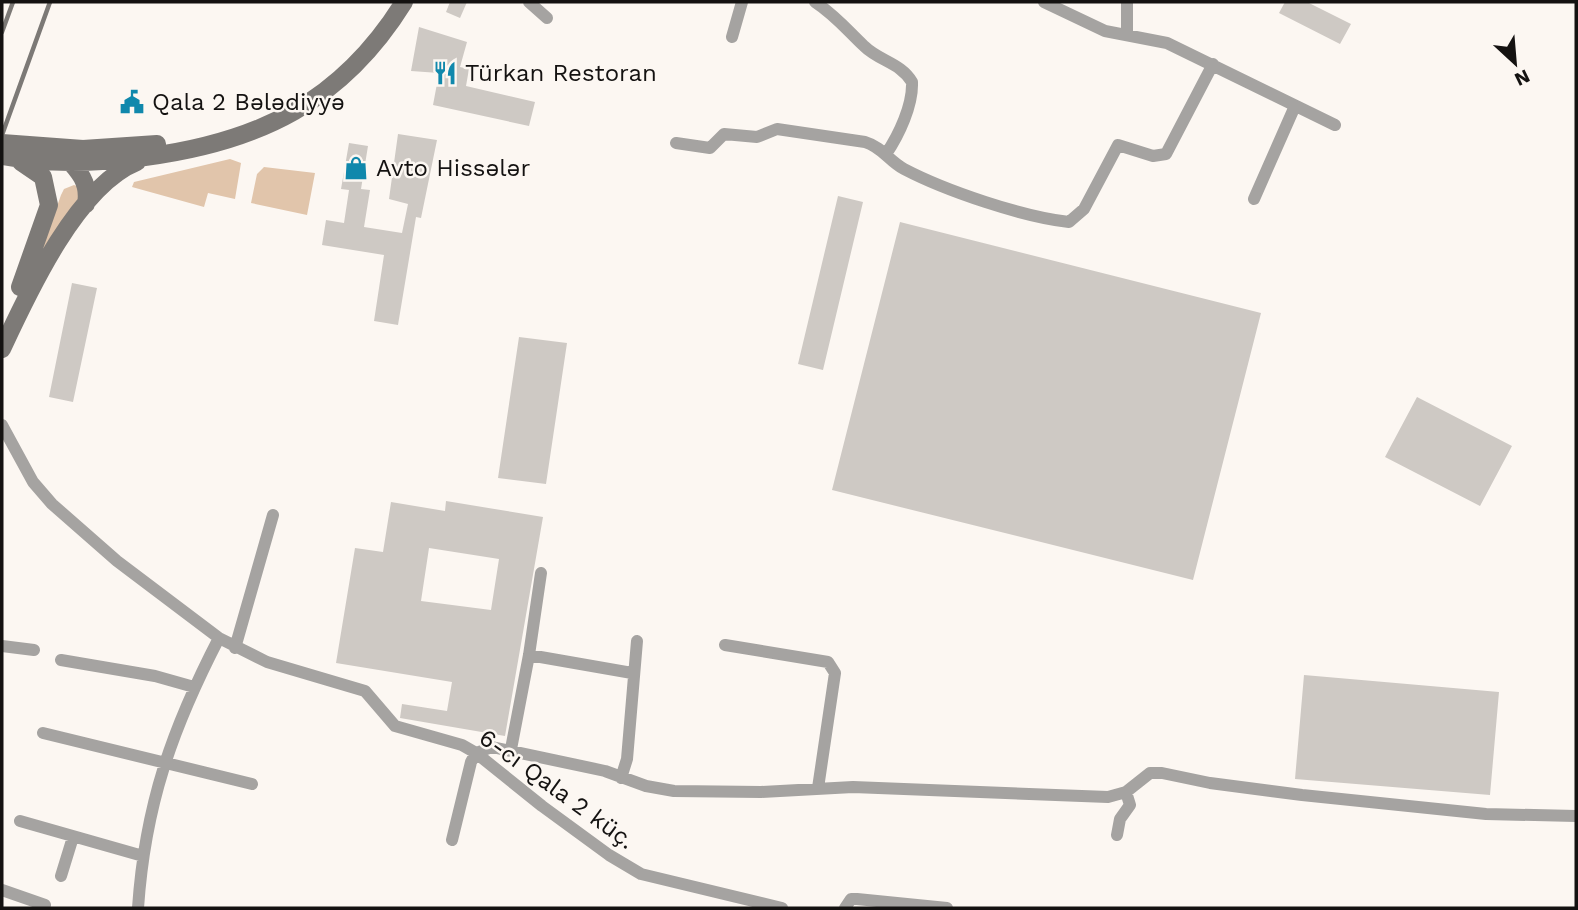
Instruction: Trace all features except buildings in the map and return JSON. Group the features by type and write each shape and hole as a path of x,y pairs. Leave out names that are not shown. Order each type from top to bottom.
{"main road":[{"path":"5,152 58,149 77,156 183,140 244,124 270,114 320,82 341,63 360,44 390,2"},
{"path":"2,349 35,281 86,205 118,171 153,156 247,136 302,109 368,52 404,2"},
{"path":"5,152 153,156"},
{"path":"4,322 42,230 48,195 43,177 36,169 5,152"},
{"path":"48,195 77,156"},
{"path":"77,156 86,186 86,205"}],"street":[{"path":"529,2 547,18"},
{"path":"732,37 742,2"},
{"path":"815,2 841,19 864,47 898,66 912,82 913,93 895,141 886,154"},
{"path":"1044,2 1105,31 1167,43 1335,125"},
{"path":"1127,2 1127,34"},
{"path":"676,143 710,148 724,134 757,137 776,129 865,142 904,169 963,193 1069,222 1084,209 1118,145 1153,156 1166,154 1213,64"},
{"path":"1254,199 1295,106"},
{"name":"6-cı Qala 2 küç.","path":"2,425 27,474 52,504 117,561 235,648 293,671 365,691 395,726 462,745 625,866 670,883 782,908"},
{"path":"235,648 273,515"},
{"path":"511,749 541,573"},
{"path":"138,908 143,856 163,764 194,688 219,638"},
{"path":"621,778 627,759 632,673 637,641"},
{"path":"725,645 828,662 833,667 835,673 818,788"},
{"path":"2,646 34,650"},
{"path":"529,654 632,673"},
{"path":"61,660 155,676 194,688"},
{"path":"43,733 252,785"},
{"path":"453,840 468,770 476,753 492,747 511,749 659,789 700,793 818,788 1108,797 1126,792 1142,778 1162,773 1210,783 1302,795 1486,814 1576,816"},
{"path":"1117,835 1121,819 1130,805 1126,792"},
{"path":"20,821 143,856"},
{"path":"61,876 73,837"},
{"path":"2,890 45,905"},
{"path":"845,908 850,899 857,899 947,908"}],"shaded area":[{"path":"230,159 241,163 235,199 208,193 204,207 132,187 134,182"},
{"path":"264,167 315,173 307,215 251,203 257,174"},
{"path":"74,185 79,187 81,196 35,269 61,195 64,189"}],"railway":[{"path":"2,32 13,2"},
{"path":"2,135 50,2"}],"place":[{"name":"Türkan Restoran","path":"445,73"},
{"name":"Qala 2 Bələdiyyə","path":"132,102"},
{"name":"Avto Hissələr","path":"356,168"}]}
